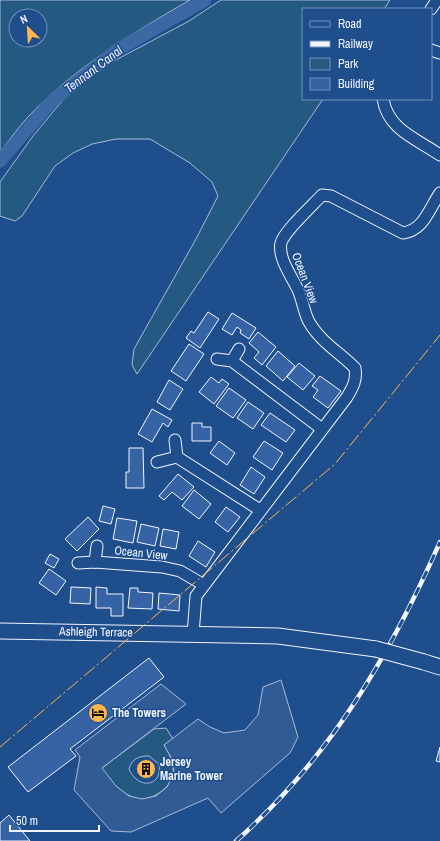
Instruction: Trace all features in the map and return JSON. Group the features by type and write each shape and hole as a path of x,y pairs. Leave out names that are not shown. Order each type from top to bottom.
{"main road":[{"name":"Ashleigh Terrace","path":"0,631 278,636 376,649 440,667"}],"street":[{"path":"383,100 389,116 395,126 440,155"},
{"name":"Ocean View","path":"193,634 196,596 354,385 356,376 355,368 333,351 309,322 304,311 298,288 281,253 281,244 285,235 305,214 310,206 322,195 331,196 403,233 411,232 423,222 440,193"},
{"path":"232,361 239,349"},
{"path":"218,359 232,361 322,429"},
{"path":"175,440 177,457"},
{"path":"157,462 177,457 260,510"},
{"name":"Ocean View","path":"95,562 96,546"},
{"name":"Ocean View","path":"78,563 95,562 162,567 180,571 204,585"}],"green space":[{"path":"0,0 190,0 104,53 64,83 20,126 0,152"},
{"path":"221,0 390,0 385,8 302,8 302,100 322,100 137,374 132,365 134,349 196,239 218,196 212,182 190,163 150,139 116,139 92,144 73,153 55,166 22,216 15,221 0,216 0,182 33,136 62,101 97,70 189,21"},
{"path":"166,728 173,739 164,745 172,763 173,775 171,781 162,791 147,798 136,798 124,793 113,784 102,768 154,729","holes":["149,756 159,764 159,772 157,777 154,781 149,783 144,783 138,780 133,776 129,769 134,760 142,757"]}],"shaded area":[{"path":"281,680 298,737 290,753 221,813 208,798 131,832 111,831 74,790 80,757 75,750 161,684 186,704 102,768 116,786 129,796 142,799 156,796 167,787 174,773 173,761 164,745 198,719 210,727 224,733 245,730 258,715 263,687"}],"building":[{"path":"208,312 219,319 200,348 186,338 191,331 194,333"},
{"path":"232,313 256,328 249,339 240,333 241,330 237,327 232,335 222,329"},
{"path":"258,332 276,347 262,365 254,358 259,352 249,343"},
{"path":"189,344 204,354 186,381 171,371"},
{"path":"278,351 295,366 283,381 266,366"},
{"path":"299,363 315,376 303,390 287,377"},
{"path":"320,376 341,391 328,408 313,397 318,390 312,386"},
{"path":"211,377 219,383 222,379 229,384 214,404 199,392"},
{"path":"169,380 183,389 170,410 157,402"},
{"path":"229,388 246,400 233,418 216,406"},
{"path":"248,402 264,413 253,429 237,418"},
{"path":"152,409 172,420 168,427 163,423 152,442 138,434"},
{"path":"270,413 295,430 286,442 261,425"},
{"path":"192,423 202,423 202,427 211,427 211,441 192,441"},
{"path":"219,441 235,453 227,465 210,453"},
{"path":"264,441 283,453 272,470 253,457"},
{"path":"129,448 143,448 144,488 126,488 126,472 129,472"},
{"path":"251,467 265,477 254,494 240,485"},
{"path":"178,474 194,487 182,500 172,492 164,500 159,496"},
{"path":"194,490 211,504 199,519 182,506"},
{"path":"103,506 115,509 111,524 99,521"},
{"path":"226,507 240,517 228,532 215,522"},
{"path":"88,517 99,529 77,551 65,539"},
{"path":"117,518 137,521 133,543 113,539"},
{"path":"141,524 159,528 155,546 137,542"},
{"path":"163,529 179,532 176,549 160,546"},
{"path":"198,541 215,552 206,567 189,556"},
{"path":"50,554 59,559 54,568 45,563"},
{"path":"49,569 66,581 56,595 39,583"},
{"path":"71,587 91,588 90,604 70,603"},
{"path":"96,587 107,588 107,594 123,594 123,616 111,616 111,608 96,608"},
{"path":"130,588 138,588 138,592 153,593 152,609 128,608"},
{"path":"159,593 180,595 179,611 158,609"},
{"name":"The Towers","path":"149,658 164,677 70,749 76,756 28,792 8,767"},
{"path":"440,747 440,762 436,761"},
{"name":"Jersey Marine Tower","path":"146,761 152,763 154,769 152,775 146,777 140,775 138,769 140,763"},
{"path":"9,815 30,841 0,841 0,823"}],"waterway":[{"name":"Tennant Canal","path":"0,161 52,101 117,50 205,0"}],"railway":[{"path":"236,841 270,809 329,740 354,703 400,625 440,542"}],"power":[{"path":"0,747 335,464 440,335"}],"place":[{"name":"The Towers","path":"98,713"},
{"name":"Jersey Marine Tower","path":"146,769"}]}
